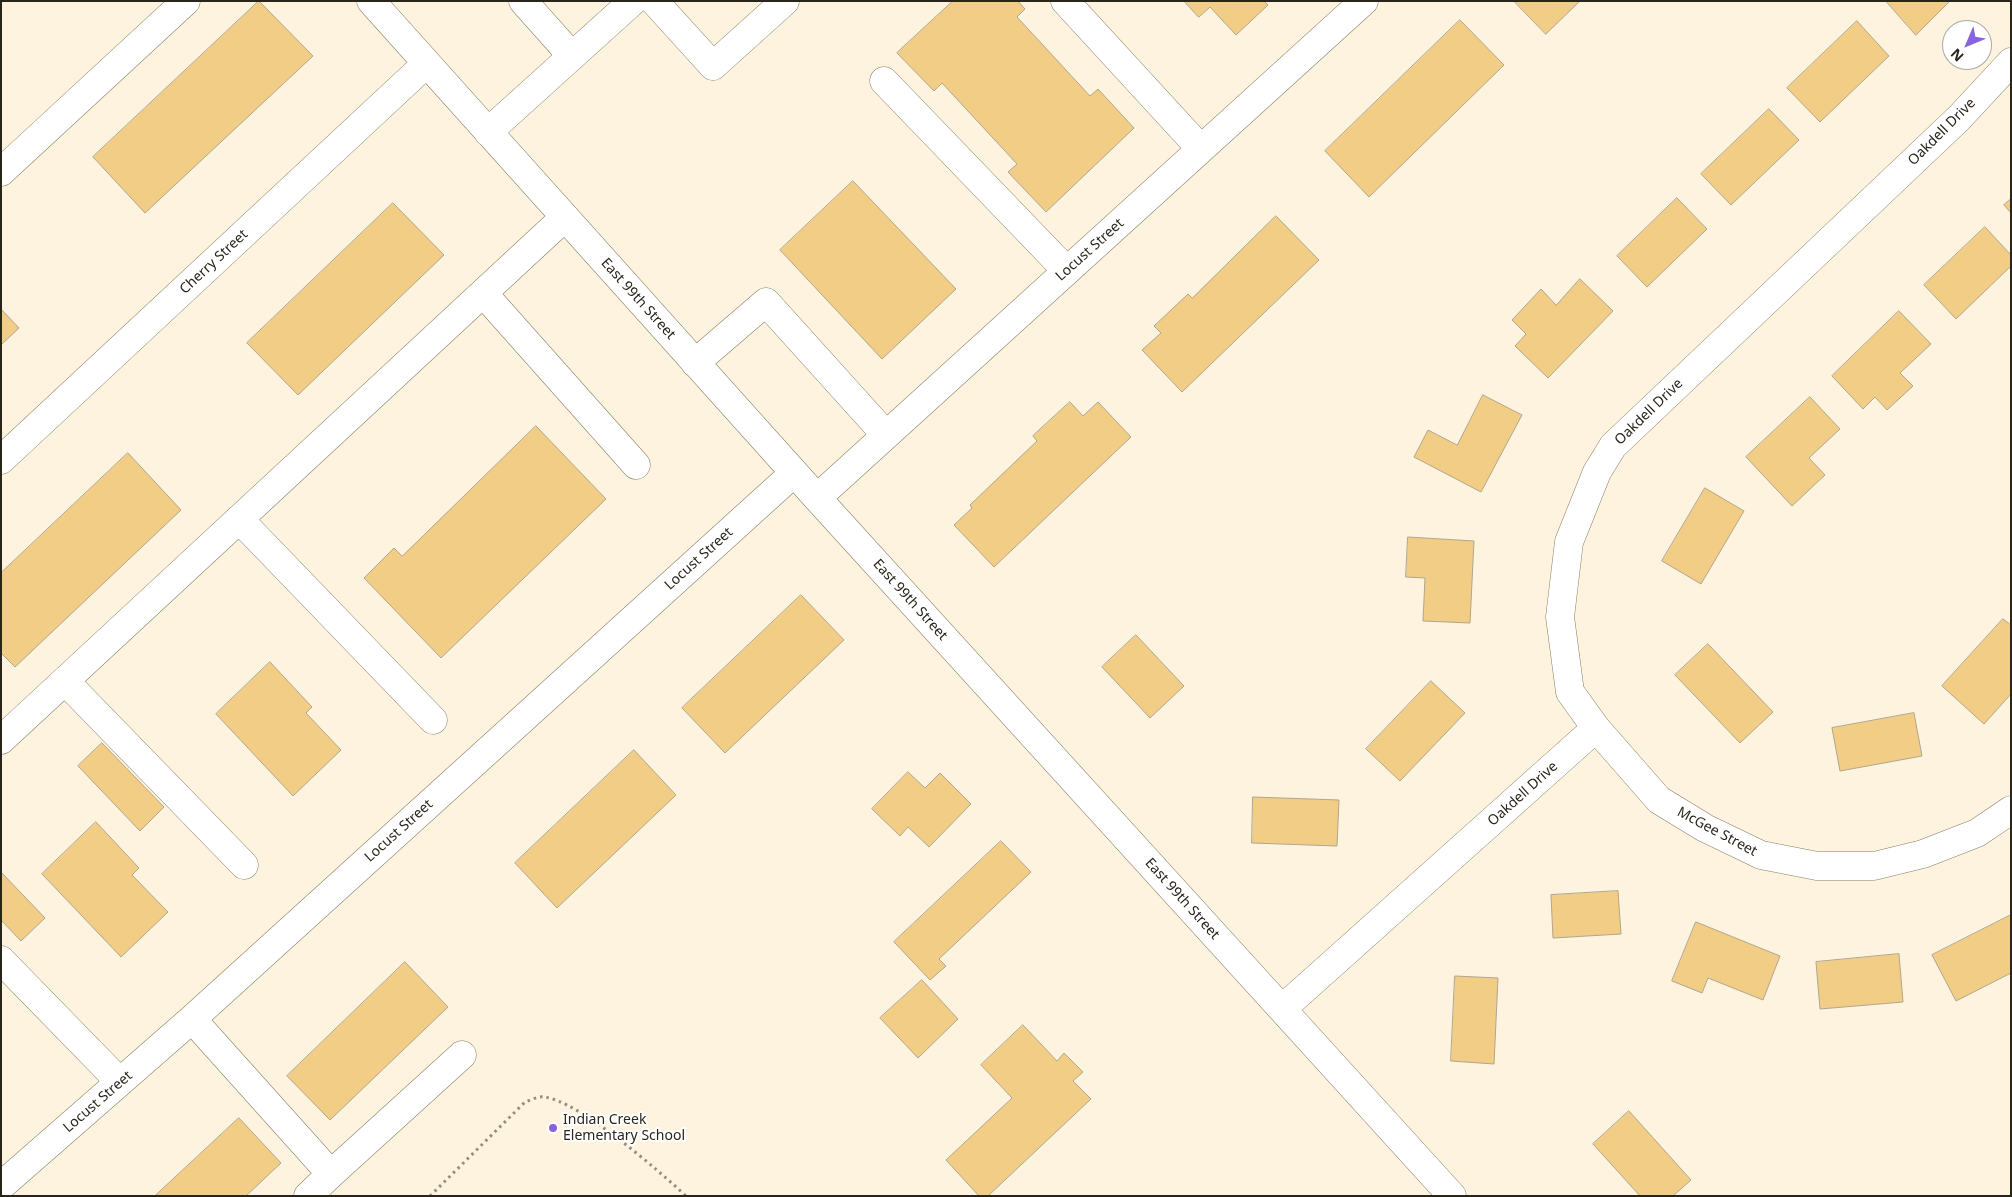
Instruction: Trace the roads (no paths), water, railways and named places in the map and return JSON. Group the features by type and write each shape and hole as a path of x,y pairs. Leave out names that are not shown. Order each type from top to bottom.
{"street":[{"path":"1,172 186,1"},
{"name":"East 99th Street","path":"371,1 794,473 1452,1196"},
{"path":"523,1 572,56"},
{"path":"488,132 633,1"},
{"path":"654,1 713,66 785,1"},
{"path":"1065,1 1201,149"},
{"name":"Locust Street","path":"817,498 1364,1"},
{"name":"Oakdell Drive","path":"1282,1009 1596,728 1570,692 1560,617 1569,542 1597,472 1613,446 1959,118 2011,62"},
{"name":"Cherry Street","path":"1,460 426,64"},
{"path":"884,81 1067,271"},
{"path":"1,740 565,218"},
{"path":"483,292 636,465"},
{"path":"695,363 766,302 886,436"},
{"name":"Locust Street","path":"1,1186 192,1020 794,473"},
{"path":"239,519 433,720"},
{"path":"65,681 244,865"},
{"name":"McGee Street","path":"1596,728 1659,800 1705,828 1761,855 1817,866 1874,866 1923,854 1977,833 2011,810"},
{"path":"1,960 120,1082"},
{"path":"192,1020 331,1174"},
{"path":"308,1196 462,1055"}],"place":[{"name":"Indian Creek Elementary School","path":"553,1128"}]}
